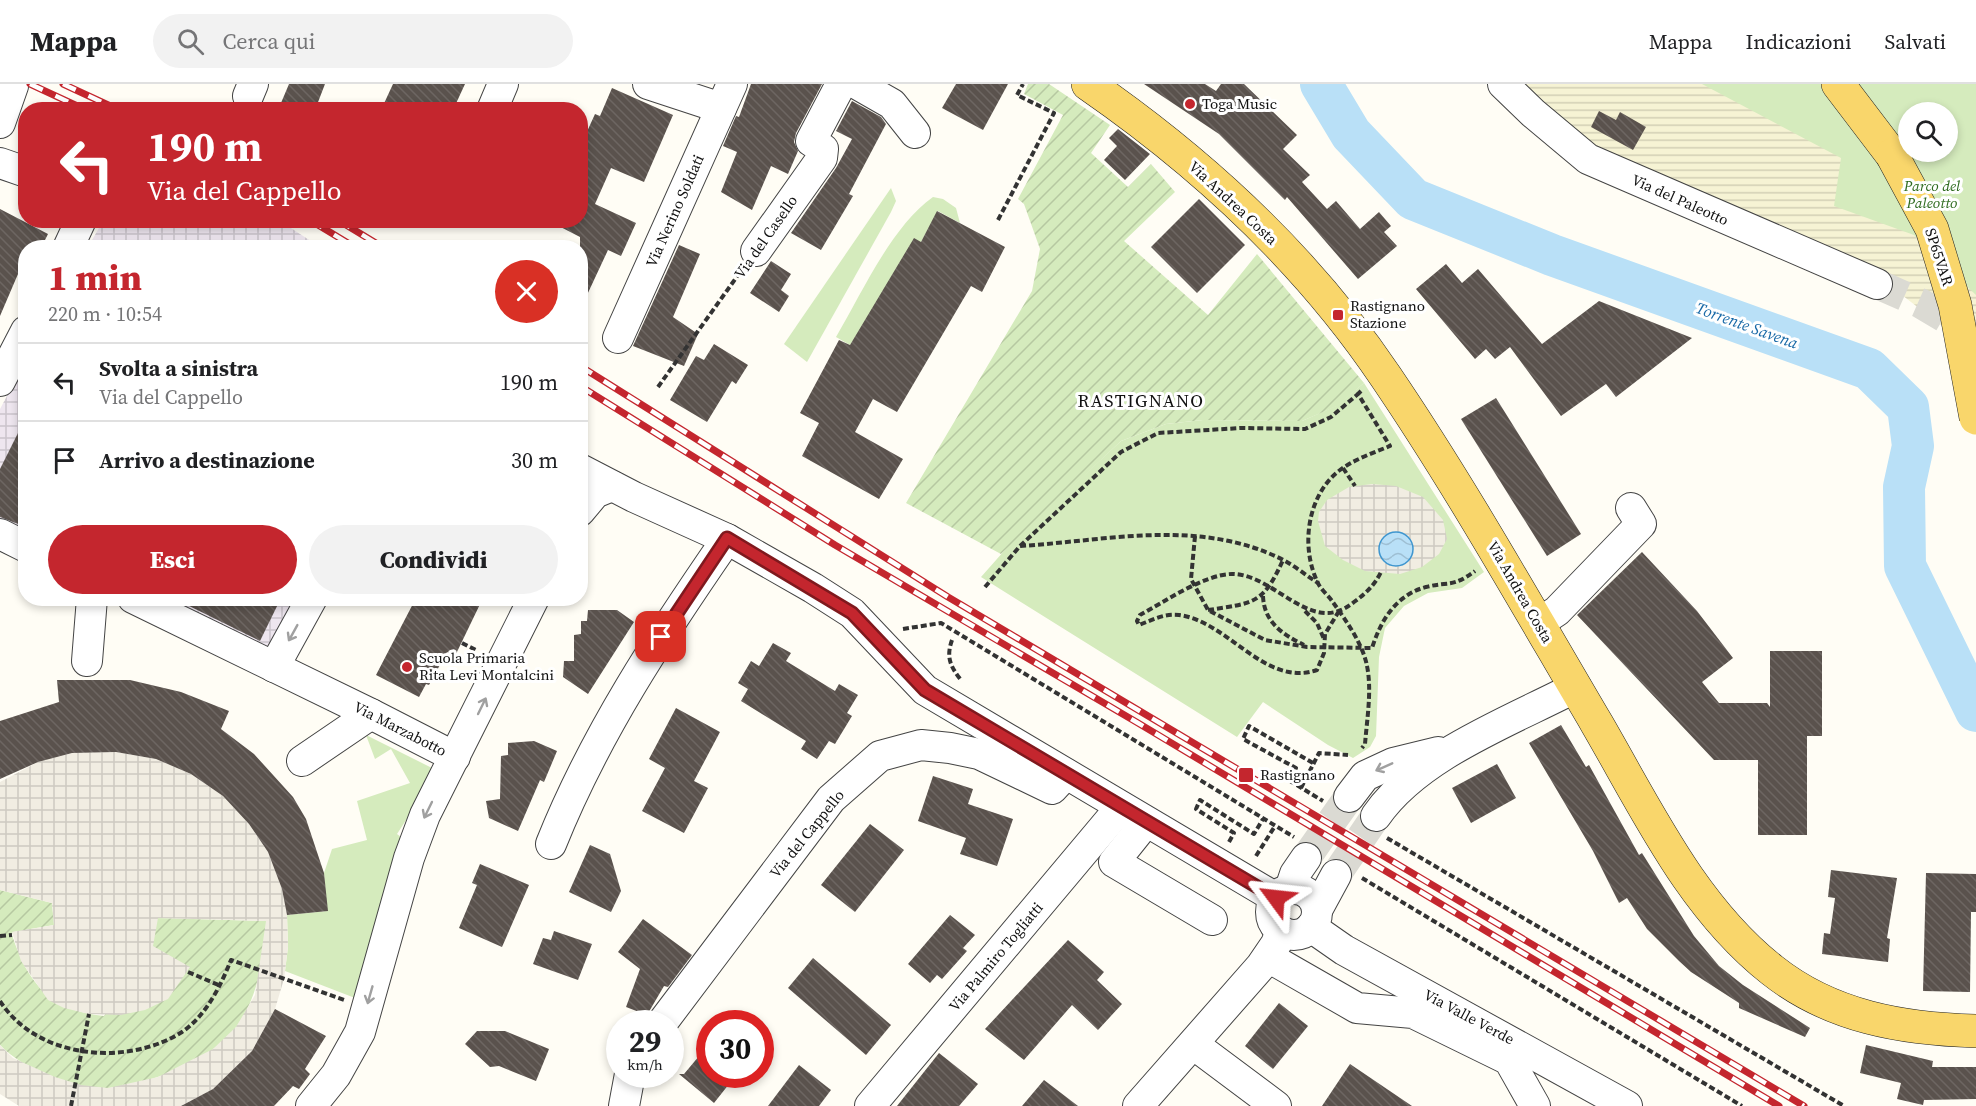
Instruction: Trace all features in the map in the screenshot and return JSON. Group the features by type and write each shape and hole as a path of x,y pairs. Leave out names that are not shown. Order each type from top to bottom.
{"main road":[{"name":"Via Andrea Costa","path":"1088,84 1158,136 1229,197 1272,238 1338,315 1384,374 1421,430 1539,623 1683,873 1714,912 1773,971 1830,1005 1860,1016 1900,1024 1976,1031"},
{"name":"SP65VAR","path":"1838,84 1892,155 1932,229 1955,305 1976,418"}],"street":[{"path":"495,102 503,84"},
{"path":"648,84 726,96"},
{"name":"Via del Casello","path":"756,251 822,158 823,149 811,141 841,84"},
{"path":"856,84 892,104 915,133"},
{"name":"Via del Paleotto","path":"1503,84 1533,113 1588,159 1877,284"},
{"path":"0,123 14,86"},
{"name":"Via Nerino Soldati","path":"618,338 726,96"},
{"path":"0,163 18,169"},
{"path":"0,381 18,346"},
{"path":"588,474 612,486 654,513 727,538 852,613 925,690 1134,814 1283,893"},
{"path":"588,502 595,493 612,486"},
{"path":"1539,623 1557,611 1641,524 1631,508"},
{"path":"0,534 18,543"},
{"path":"551,844 586,763 627,690 727,538"},
{"path":"87,661 91,606"},
{"name":"Via Marzabotto","path":"149,606 455,757 425,815 409,858 360,1032 348,1056 323,1093 311,1106"},
{"path":"274,667 308,606"},
{"path":"455,757 530,606"},
{"path":"1379,826 1387,799 1414,776 1461,746 1576,687"},
{"path":"302,761 371,714"},
{"name":"Via del Cappello","path":"672,1010 831,799 880,756 921,745 950,748 979,754 1053,789 1066,774"},
{"path":"1340,801 1365,776 1383,767 1461,746"},
{"path":"1134,814 1113,862 1212,920"},
{"name":"Via Palmiro Togliatti","path":"870,1106 1134,814"},
{"path":"1306,858 1283,893 1272,904 1275,944 1357,1008 1413,1013 1509,1060 1534,1106"},
{"path":"1138,1106 1193,1044 1275,944 1293,935 1314,919 1336,874"},
{"name":"Via Valle Verde","path":"1283,893 1305,891 1315,903 1314,919 1344,950 1628,1106"},
{"path":"1193,1044 1276,1106"},
{"path":"624,1106 627,1088"}],"path":[{"path":"998,220 1054,113 1017,94 1023,84"},
{"name":"Via del Casello","path":"658,387 756,251"},
{"path":"985,587 1020,546 1120,452 1158,433 1230,428 1305,429 1331,417 1369,385"},
{"path":"1318,584 1309,554 1309,526 1316,499 1343,468 1390,446 1358,394"},
{"path":"1343,468 1355,486"},
{"path":"1020,546 1110,536 1210,537 1245,546 1283,560 1318,584 1339,611 1367,665 1369,706 1365,744 1358,752 1347,756 1319,753 1300,788"},
{"path":"1194,536 1191,579 1193,587 1208,610 1265,640 1307,647 1372,648 1378,629 1394,605 1425,587 1460,582 1484,564"},
{"path":"1208,610 1229,607 1263,596 1270,588 1283,560"},
{"path":"1325,642 1317,623 1305,610 1257,580 1232,574 1193,587 1140,615 1137,621 1138,625 1161,616 1179,615 1203,623 1261,660 1302,675 1317,670 1325,648 1325,642 1325,633 1339,611 1374,586 1381,572"},
{"path":"1263,596 1263,608 1271,622 1282,633 1307,647"},
{"path":"1305,610 1321,613 1339,611"},
{"path":"1313,763 1249,726 1243,739 1296,768 1290,781 1300,788 1340,801"},
{"path":"1230,831 1196,809 1200,800 1254,834 1263,819"},
{"path":"1247,852 1256,857 1275,826"},
{"path":"1379,826 1844,1106"},
{"path":"1230,841 1238,846"},
{"path":"0,936 12,935"},
{"path":"0,1001 23,1026 45,1039 82,1052 102,1053 144,1047 183,1031 221,986 231,960 366,1008"},
{"path":"188,972 221,986"},
{"path":"72,1106 89,1014"}],"shaded area":[{"path":"99,228 291,228 309,240 92,240"},
{"path":"18,375 18,541 0,533 0,409"},
{"path":"1372,484 1396,486 1423,497 1443,520 1447,539 1439,554 1422,567 1400,574 1365,571 1343,560 1325,546 1318,521 1319,512 1327,500 1349,487"},
{"path":"163,606 298,606 272,654"},
{"path":"116,752 156,759 191,774 223,796 249,824 268,852 282,889 287,915 288,947 284,979 275,1009 252,1051 213,1089 181,1106 19,1106 0,1094 0,1045 13,1058 55,1077 81,1085 108,1088 158,1077 213,1049 236,1027 255,995 266,921 158,918 153,946 190,967 168,999 145,1010 121,1015 89,1014 64,1008 48,1000 21,961 12,932 54,925 52,903 0,890 0,782 38,762 72,753"}],"green space":[{"path":"1028,84 1049,84 1110,125 1091,153 1128,187 1151,164 1175,192 1124,241 1208,315 1257,254 1364,383 1337,406 1302,421 1203,420 1166,424 1121,441 1001,554 906,503 1032,291 1040,249 1024,204 1018,199 1063,115 1024,94"},
{"path":"1494,84 1938,84 1976,109 1976,378 1946,329 1898,292 1815,247 1686,202"},
{"name":"Parco del Paleotto","path":"1702,84 1976,84 1976,295 1914,235 1834,206 1841,158"},
{"path":"891,188 896,201 891,212 807,362 784,344"},
{"path":"933,197 943,199 956,208 960,223 938,211 921,242 850,345 836,337 891,243 904,225"},
{"path":"1364,383 1484,572 1462,588 1428,593 1404,606 1385,628 1379,657 1376,736 1370,747 1353,758 1328,745 1263,702 1237,737 981,577 1012,542 1121,441 1166,424 1203,420 1302,421 1336,406"},
{"path":"366,735 438,771 397,834 405,840 355,998 285,971 288,947 287,915 327,911 324,873 332,849 367,840 357,801 410,783 391,749 375,759"},
{"path":"0,890 52,903 54,925 13,932 18,952 34,981 56,1001 85,1013 104,1016 152,946 157,918 267,921 259,976 245,1014 226,1038 212,1050 179,1069 142,1082 94,1088 65,1082 35,1070 22,1063 0,1045"}],"water":[{"path":"1396,532 1408,537 1413,549 1408,561 1396,566 1384,561 1379,549 1384,537"}],"building":[{"path":"289,84 325,84 318,102 281,102"},
{"path":"393,84 465,84 457,102 385,102"},
{"path":"751,84 822,84 796,133 794,142 798,151 788,174 771,166 752,210 721,192 737,152 723,146 736,116 739,117"},
{"path":"956,84 1008,84 983,130 942,108"},
{"path":"1144,84 1205,84 1216,91 1221,84 1244,84 1297,135 1283,149 1310,175 1302,182 1327,209 1336,201 1360,229 1379,212 1391,226 1384,232 1397,246 1358,279 1287,197 1285,200 1219,134"},
{"path":"612,88 673,115 644,182 611,168 595,204 636,223 621,256 608,250 588,293 588,240 580,240 580,237 563,228 588,228 588,129 595,114 600,116"},
{"path":"852,101 881,117 886,124 849,194 853,196 821,250 791,233 836,168 852,139 836,131"},
{"path":"1599,111 1616,120 1620,112 1646,127 1633,150 1591,127"},
{"path":"1118,129 1150,154 1125,180 1104,160 1117,146 1109,138"},
{"path":"1199,199 1245,245 1197,293 1151,247"},
{"path":"0,209 18,218 18,228 36,228 48,234 45,240 18,240 18,274 0,316"},
{"path":"937,211 1005,247 982,292 971,286 897,412 873,399 855,432 903,459 879,499 802,456 819,423 800,413 839,340 850,345 914,238 921,242"},
{"path":"679,245 700,254 673,317 698,334 684,366 633,346"},
{"path":"771,261 791,274 781,290 789,296 779,312 750,293"},
{"path":"1446,264 1462,283 1478,269 1542,344 1599,301 1692,338 1616,397 1606,384 1561,416 1510,347 1495,359 1486,349 1475,359 1416,289"},
{"path":"714,344 748,365 736,384 732,381 707,422 670,400 696,356 704,360"},
{"path":"1496,398 1581,534 1547,556 1461,419"},
{"path":"18,433 18,524 0,517 0,469"},
{"path":"1642,552 1697,611 1733,658 1702,682 1719,703 1767,703 1770,707 1770,651 1822,651 1822,736 1807,736 1807,835 1758,835 1758,760 1714,760 1577,615"},
{"path":"189,606 277,606 260,641"},
{"path":"412,606 479,606 455,656 447,652 429,685 426,684 419,697 376,675"},
{"path":"588,610 617,610 634,622 588,694 563,677 564,661 574,661 574,635 581,634 581,621 587,621"},
{"path":"773,643 791,653 786,661 835,691 839,684 858,695 847,713 852,716 835,744 829,741 817,759 801,749 806,741 741,701 748,689 738,683 751,661 759,666"},
{"path":"57,680 130,680 181,692 229,711 221,729 254,754 293,797 306,819 324,873 328,911 287,915 282,889 268,852 249,824 223,796 191,774 156,759 116,752 72,753 38,762 0,779 0,721 59,702"},
{"path":"676,708 720,732 694,781 708,788 684,833 642,811 665,768 649,759"},
{"path":"1561,725 1586,767 1589,765 1639,855 1642,853 1694,936 1719,966 1743,985 1810,1028 1805,1037 1739,1008 1739,1003 1691,972 1679,961 1647,929 1627,898 1619,903 1593,851 1529,743"},
{"path":"534,741 557,751 544,782 540,780 518,831 489,818 486,801 500,799 501,756 508,755 508,743"},
{"path":"1497,764 1516,798 1471,823 1452,788"},
{"path":"933,776 973,789 968,804 1013,819 997,866 960,854 966,838 918,821"},
{"path":"870,824 904,850 855,912 821,885"},
{"path":"590,845 610,854 621,891 611,912 569,892"},
{"path":"480,864 529,885 502,947 459,928 477,885 472,883"},
{"path":"1831,870 1897,878 1887,938 1890,939 1888,962 1822,954 1824,933 1830,934 1835,898 1828,897"},
{"path":"1926,873 1976,874 1976,912 1971,912 1970,992 1923,991"},
{"path":"950,915 975,935 963,948 967,951 942,979 937,975 930,983 908,964"},
{"path":"643,919 692,955 668,987 664,986 650,1010 634,1010 626,1007 640,969 618,952"},
{"path":"554,931 592,944 578,980 533,964 543,938 551,940"},
{"path":"1068,940 1104,972 1097,980 1122,1004 1098,1030 1072,1005 1024,1060 985,1029"},
{"path":"813,958 891,1025 866,1055 788,988"},
{"path":"1279,1003 1308,1026 1273,1069 1245,1046"},
{"path":"275,1009 326,1036 305,1069 310,1074 299,1089 293,1086 274,1106 181,1106 213,1089 252,1051"},
{"path":"477,1031 505,1031 549,1049 536,1081 499,1066 490,1067 465,1044"},
{"path":"1866,1045 1933,1061 1932,1067 1976,1067 1976,1099 1924,1100 1923,1105 1897,1099 1901,1083 1860,1073"},
{"path":"939,1053 978,1084 959,1106 897,1106"},
{"path":"696,1060 696,1088 726,1088 714,1103 684,1078 684,1074"},
{"path":"1350,1064 1412,1106 1322,1106"},
{"path":"799,1065 831,1090 819,1106 768,1106"},
{"path":"1044,1080 1078,1106 1022,1106"}],"waterway":[{"name":"Torrente Savena","path":"1321,84 1351,134 1413,199 1552,255 1869,369 1908,407 1913,446 1904,487 1905,566 1976,711"}],"tunnel":[{"path":"1877,284 1920,303 1967,331"},
{"path":"1306,858 1349,797"},
{"path":"1336,875 1376,816"}],"railway":[{"path":"30,84 69,102"},
{"path":"63,84 102,102"},
{"path":"323,228 343,240"},
{"path":"351,228 371,240"},
{"path":"588,371 948,597 1804,1106"},
{"path":"588,391 835,545 1779,1106"}],"place":[{"name":"Toga Music","path":"1190,104"},
{"name":"Rastignano Stazione","path":"1338,315"},
{"name":"Scuola Primaria Rita Levi Montalcini","path":"407,667"},
{"name":"Rastignano","path":"1246,775"}],"district":[{"name":"RASTIGNANO","path":"1141,401"}],"route":[{"path":"661,637 727,538 852,613 925,690 961,714 1276,898"}]}
